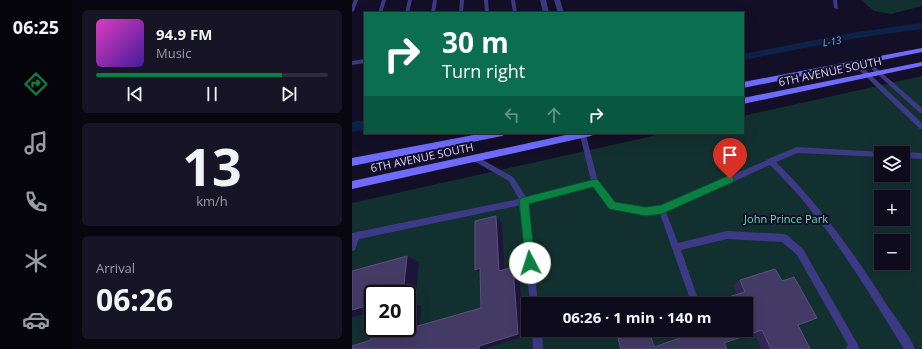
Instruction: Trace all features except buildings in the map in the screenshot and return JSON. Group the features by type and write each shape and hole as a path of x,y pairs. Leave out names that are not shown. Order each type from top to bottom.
{"street":[{"path":"543,0 546,12"},
{"path":"557,0 561,12"},
{"name":"6TH AVENUE SOUTH","path":"744,85 922,50"},
{"path":"352,63 364,61"},
{"name":"6TH AVENUE SOUTH","path":"744,101 922,64"},
{"name":"6TH AVENUE SOUTH","path":"352,162 497,134"},
{"name":"6TH AVENUE SOUTH","path":"352,184 581,134"}],"lane":[{"path":"352,11 356,0"},
{"path":"380,12 384,0"},
{"path":"408,12 410,0"},
{"path":"433,12 435,0"},
{"path":"461,12 462,0"},
{"path":"486,0 487,12"},
{"path":"513,0 515,12"},
{"path":"835,0 836,8"},
{"path":"866,61 922,111"},
{"path":"856,63 922,127"},
{"path":"585,134 595,183 612,206 646,212 662,210 797,150 874,154"},
{"path":"910,155 922,156"},
{"path":"474,158 511,179 524,201 533,297"},
{"path":"770,161 791,180 832,230 910,349"},
{"path":"352,247 354,237 524,201 595,183"},
{"path":"662,210 693,296"},
{"path":"676,248 727,235 784,238 800,252 854,348 850,349"},
{"path":"537,337 538,349"}],"green space":[{"path":"861,0 922,0 922,6 891,14 874,11"},
{"name":"John Prince Park","path":"922,76 922,349 352,349 352,203 662,134 744,134 744,116"}],"waterway":[{"name":"L-13","path":"744,57 857,35 922,26"},
{"name":"L-13","path":"352,127 364,125"}],"route":[{"path":"530,263 524,201 595,183 612,206 646,212 662,210 730,179"}]}
